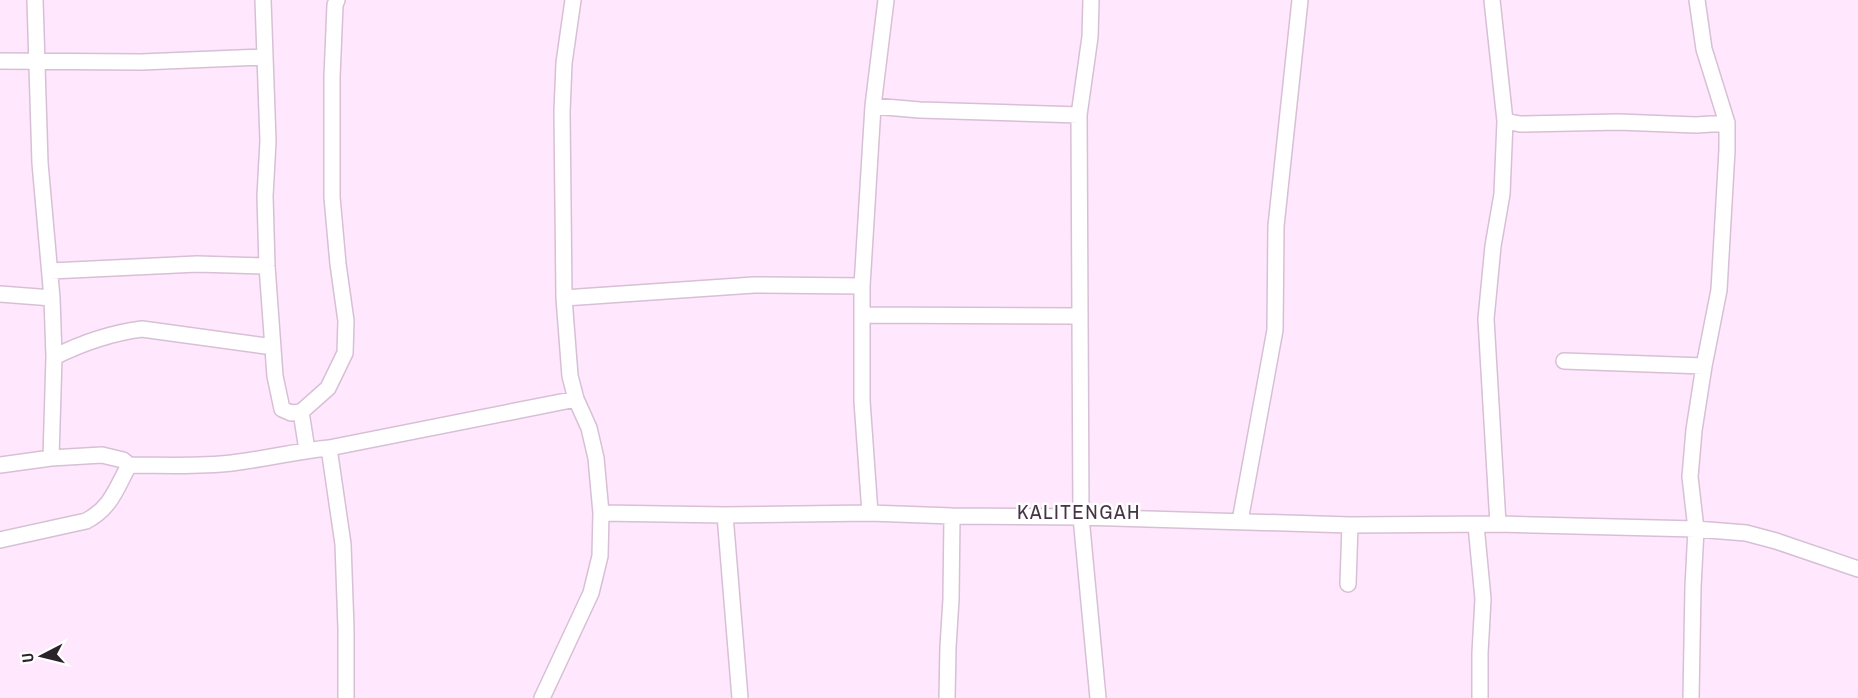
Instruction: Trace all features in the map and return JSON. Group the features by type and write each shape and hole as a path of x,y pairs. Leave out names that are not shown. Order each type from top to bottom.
{"street":[{"path":"34,0 40,163 51,271 54,357 51,458"},
{"path":"263,0 268,141 265,196 267,267 278,396 282,409 291,413 301,412 328,388 345,353 346,321 332,197 332,76 337,0"},
{"path":"542,698 591,593 600,556 601,513 596,458 589,428 576,399 570,376 564,298 562,112 564,63 573,0"},
{"path":"870,513 862,401 862,286 873,106 886,0"},
{"path":"1091,0 1090,37 1079,115 1081,517 1098,698"},
{"path":"1240,521 1275,330 1276,226 1300,0"},
{"path":"1492,0 1505,122 1502,194 1493,246 1486,319 1498,524"},
{"path":"1691,698 1696,529 1690,477 1694,430 1719,290 1727,150 1727,123 1704,49 1697,0"},
{"path":"0,61 141,62 265,57"},
{"path":"873,106 920,110 1079,115"},
{"path":"1505,122 1696,125 1727,123"},
{"path":"51,271 197,264 267,267"},
{"path":"564,298 754,285 862,286"},
{"path":"0,294 52,298"},
{"path":"862,315 1080,316"},
{"path":"54,357 84,343 126,331 142,329 273,347"},
{"path":"1564,361 1704,366"},
{"path":"0,465 51,458 102,455 123,460 129,465 229,464 329,448 576,399"},
{"path":"301,412 307,450"},
{"path":"329,448 342,544 346,698"},
{"path":"0,540 86,521 97,515 107,506 129,465"},
{"path":"601,513 724,515 870,513 1350,525 1498,524 1696,529 1746,533 1858,569"},
{"path":"724,515 740,698"},
{"path":"947,698 952,516"},
{"path":"1348,584 1350,525"},
{"path":"1476,525 1482,599 1480,698"}],"district":[{"name":"KALITENGAH","path":"1079,511"}]}
